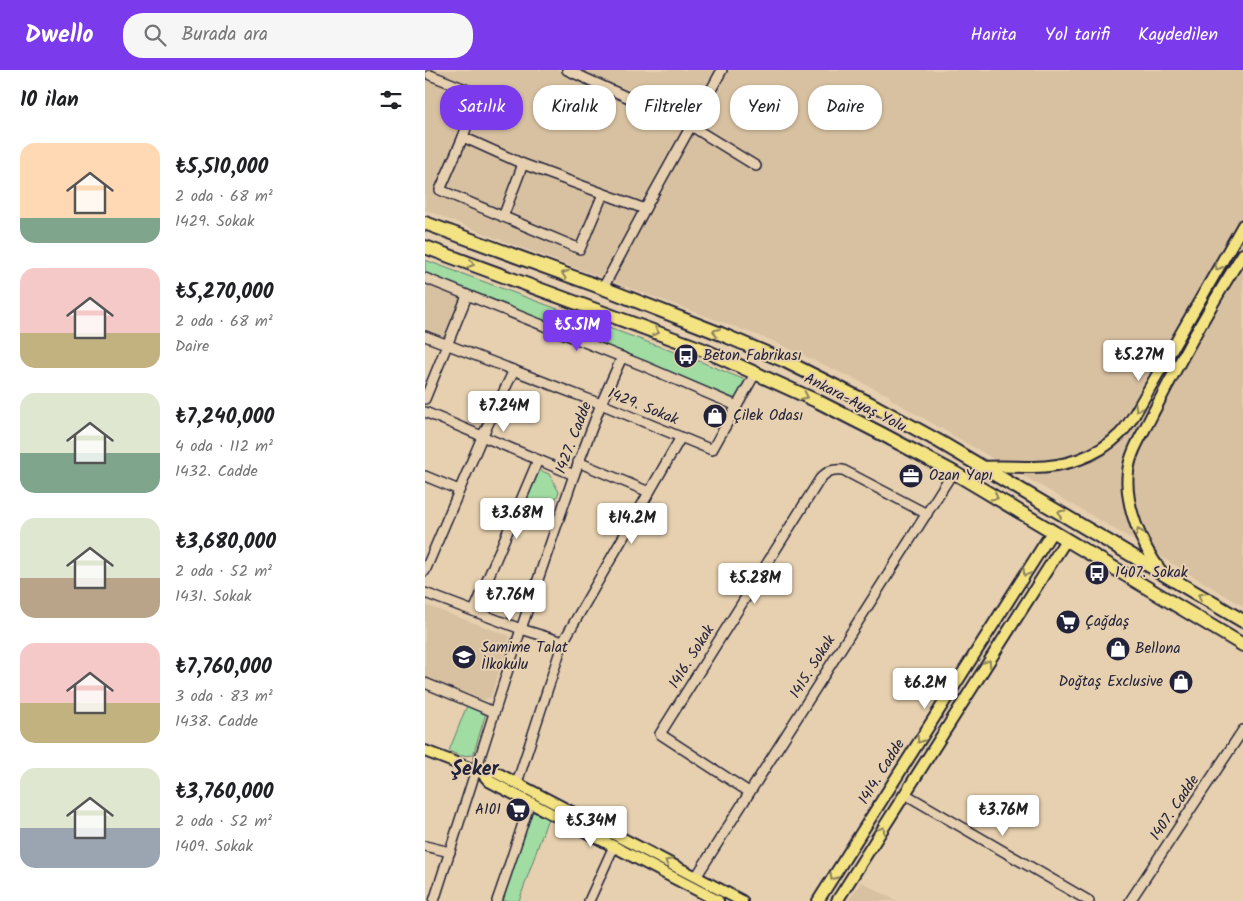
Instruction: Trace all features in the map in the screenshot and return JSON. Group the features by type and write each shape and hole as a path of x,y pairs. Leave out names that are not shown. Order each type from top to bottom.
{"highway":[{"name":"Ankara-Ayaş Yolu","path":"425,223 603,288 785,361 869,403 940,442 1243,621"},
{"name":"Ankara-Ayaş Yolu","path":"425,247 704,350 756,372 843,414 953,472 1243,646"}],"main road":[{"path":"983,467 1058,466 1096,452 1121,433 1141,403 1243,225"},
{"path":"1163,574 1149,553 1134,517 1127,473 1130,460 1167,385 1243,254"},
{"name":"1414. Cadde","path":"818,901 1052,532"},
{"name":"1414. Cadde","path":"837,901 1066,540"},
{"path":"425,751 479,772 489,781 718,901"},
{"path":"479,772 493,771 742,901"}],"street":[{"path":"567,70 626,97"},
{"path":"714,85 722,70"},
{"path":"430,74 478,94 441,190 580,249 603,194"},
{"path":"603,288 689,130"},
{"path":"698,130 756,166"},
{"path":"463,136 523,164 645,209"},
{"path":"503,217 523,164"},
{"path":"425,278 622,357 737,406"},
{"path":"425,399 467,296"},
{"name":"1429. Sokak","path":"425,336 601,404 712,450 756,372"},
{"name":"1427. Cadde","path":"435,901 450,852 479,772 494,712 573,475 622,357"},
{"path":"425,571 482,436 514,370"},
{"path":"425,412 573,475"},
{"path":"517,783 563,642 681,437"},
{"path":"474,611 538,460"},
{"path":"578,462 649,492"},
{"name":"1416. Sokak","path":"749,792 660,734 821,479 826,472 834,469 843,470 927,514"},
{"name":"1415. Sokak","path":"695,877 953,472"},
{"path":"425,476 459,490"},
{"path":"425,593 521,629 563,642"},
{"path":"425,683 494,712"},
{"name":"1407. Cadde","path":"1129,901 1243,730"},
{"path":"905,794 1089,901"},
{"path":"497,901 530,802"},
{"path":"425,846 450,852"},
{"path":"589,901 614,846"}],"shaded area":[{"path":"425,70 1243,70 1243,606 1108,525 892,400 888,395 773,341 511,244 425,210"},
{"path":"428,285 461,299 444,339 425,331 425,291"},
{"name":"Samime Talat İlkokulu","path":"425,605 510,636 491,697 484,700 425,678"},
{"path":"861,882 897,901 848,901"}],"green space":[{"path":"425,260 704,363 745,380 736,399 425,274"},
{"path":"537,469 549,474 559,492 549,514 523,503"},
{"path":"468,703 486,713 473,755 460,756 449,751"},
{"path":"531,811 548,818 519,901 501,901"}],"place":[{"name":"Beton Fabrikası","path":"686,356"},
{"name":"Çilek Odası","path":"715,416"},
{"name":"Ozan Yapı","path":"911,476"},
{"name":"1407. Sokak","path":"1097,573"},
{"name":"Çağdaş","path":"1068,622"},
{"name":"Bellona","path":"1118,649"},
{"name":"Samime Talat İlkokulu","path":"464,657"},
{"name":"Doğtaş Exclusive","path":"1181,682"},
{"name":"A101","path":"518,810"}],"district":[{"name":"Şeker","path":"475,770"}]}
